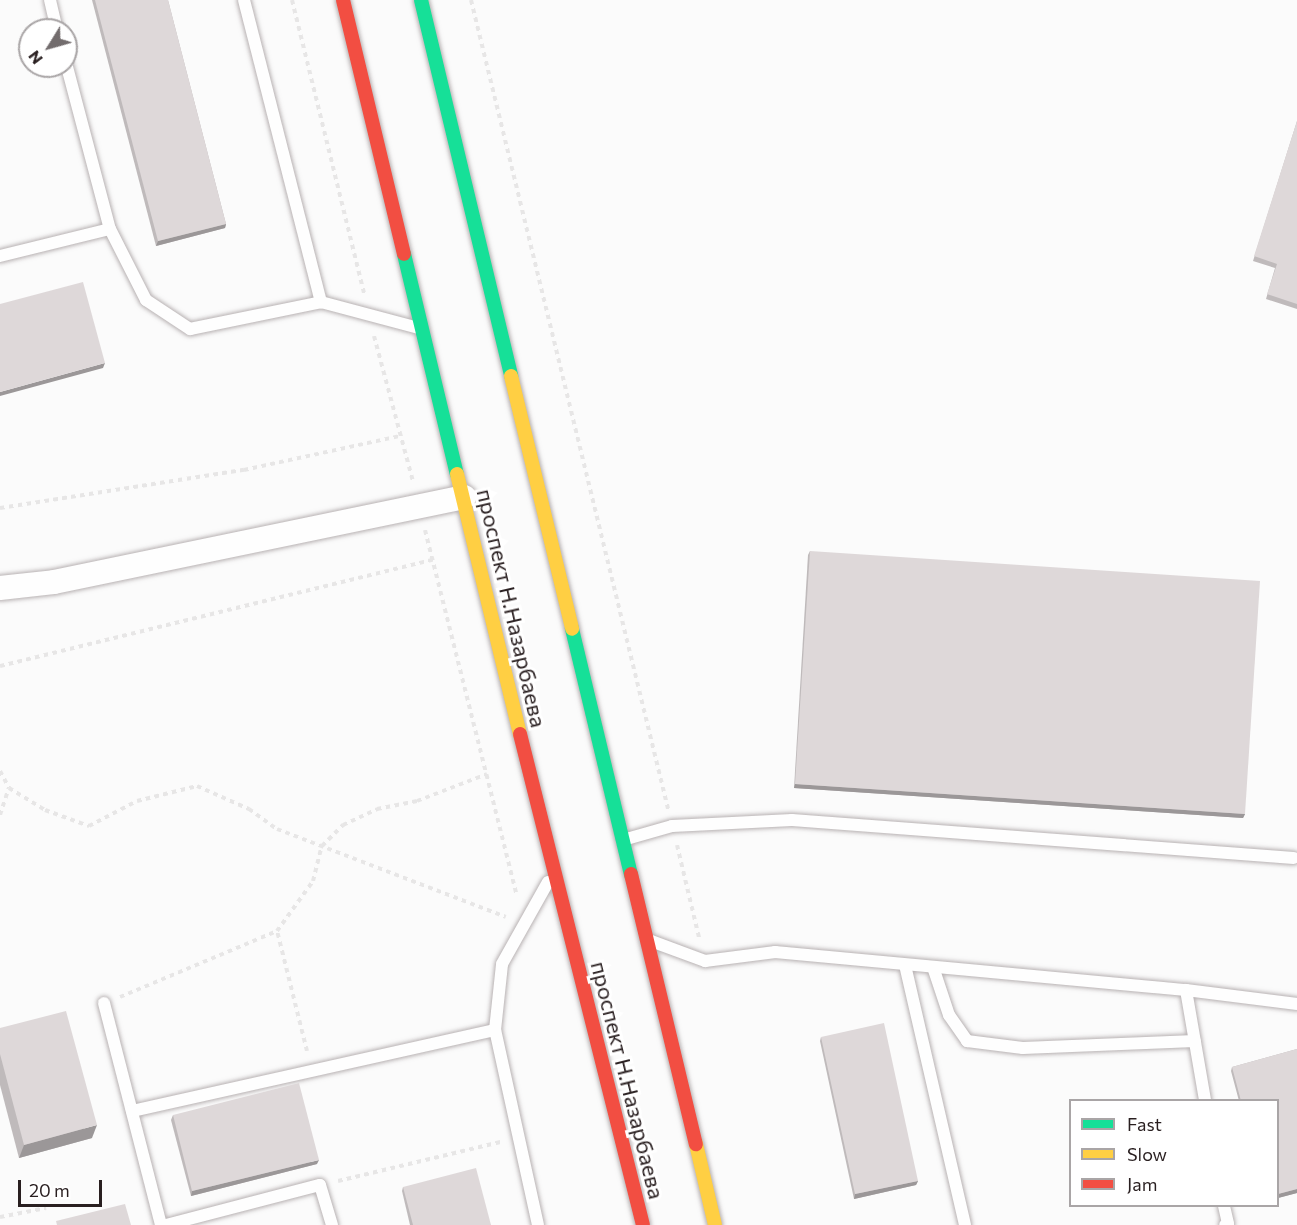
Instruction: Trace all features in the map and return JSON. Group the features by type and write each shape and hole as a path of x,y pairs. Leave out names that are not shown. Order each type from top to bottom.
{"main road":[{"name":"проспект Н.Назарбаева","path":"343,0 553,873 643,1225"},
{"path":"421,0 715,1225"}],"street":[{"path":"0,588 54,582 464,497"}],"lane":[{"path":"50,0 54,18"},
{"path":"244,0 321,302"},
{"path":"70,78 110,229 146,300 190,328 321,302 424,330"},
{"path":"0,256 110,229"},
{"path":"622,840 672,826 792,820 1294,858"},
{"path":"538,1225 516,1138 495,1030 501,964 553,873"},
{"path":"646,940 705,961 775,952 1186,990 1297,1004"},
{"path":"905,965 965,1225"},
{"path":"933,968 949,1015 967,1041 1023,1048 1195,1041"},
{"path":"1186,990 1206,1099"},
{"path":"104,1003 161,1225"},
{"path":"132,1111 495,1030"},
{"path":"166,1225 320,1185 332,1225"},
{"path":"1224,1207 1228,1224 1225,1225"}],"path":[{"path":"291,0 524,924"},
{"path":"471,0 705,961"},
{"path":"0,508 244,470 400,436"},
{"path":"0,666 433,561"},
{"path":"0,771 9,788 45,810 89,826 137,801 197,786 249,809 277,829 524,924"},
{"path":"104,1003 277,931 313,881 322,846 343,825 377,809 417,801 487,774"},
{"path":"0,815 9,788"},
{"path":"277,931 312,1071"},
{"path":"320,1185 516,1138"},
{"path":"0,1217 46,1208"}],"building":[{"path":"95,0 168,0 226,224 158,241"},
{"path":"1297,121 1297,304 1267,294 1277,264 1254,256"},
{"path":"83,282 105,363 0,392 0,304"},
{"path":"810,551 1260,581 1245,814 795,784"},
{"path":"66,1011 97,1125 24,1145 0,1054 0,1028"},
{"path":"884,1023 918,1181 855,1194 821,1037"},
{"path":"1297,1049 1297,1189 1279,1194 1279,1099 1240,1099 1232,1067"},
{"path":"299,1083 319,1160 192,1191 173,1115"},
{"path":"476,1168 491,1225 413,1225 403,1187"},
{"path":"125,1204 131,1225 57,1225 56,1221"}],"traffic: fast":[{"path":"421,0 511,376"},
{"path":"404,254 457,474"},
{"path":"572,629 631,874"}],"traffic: slow":[{"path":"511,376 572,629"},
{"path":"457,474 520,734"},
{"path":"696,1144 715,1225"}],"traffic: jam":[{"path":"343,0 404,254"},
{"path":"520,734 643,1225"},
{"path":"631,874 696,1144"}]}
